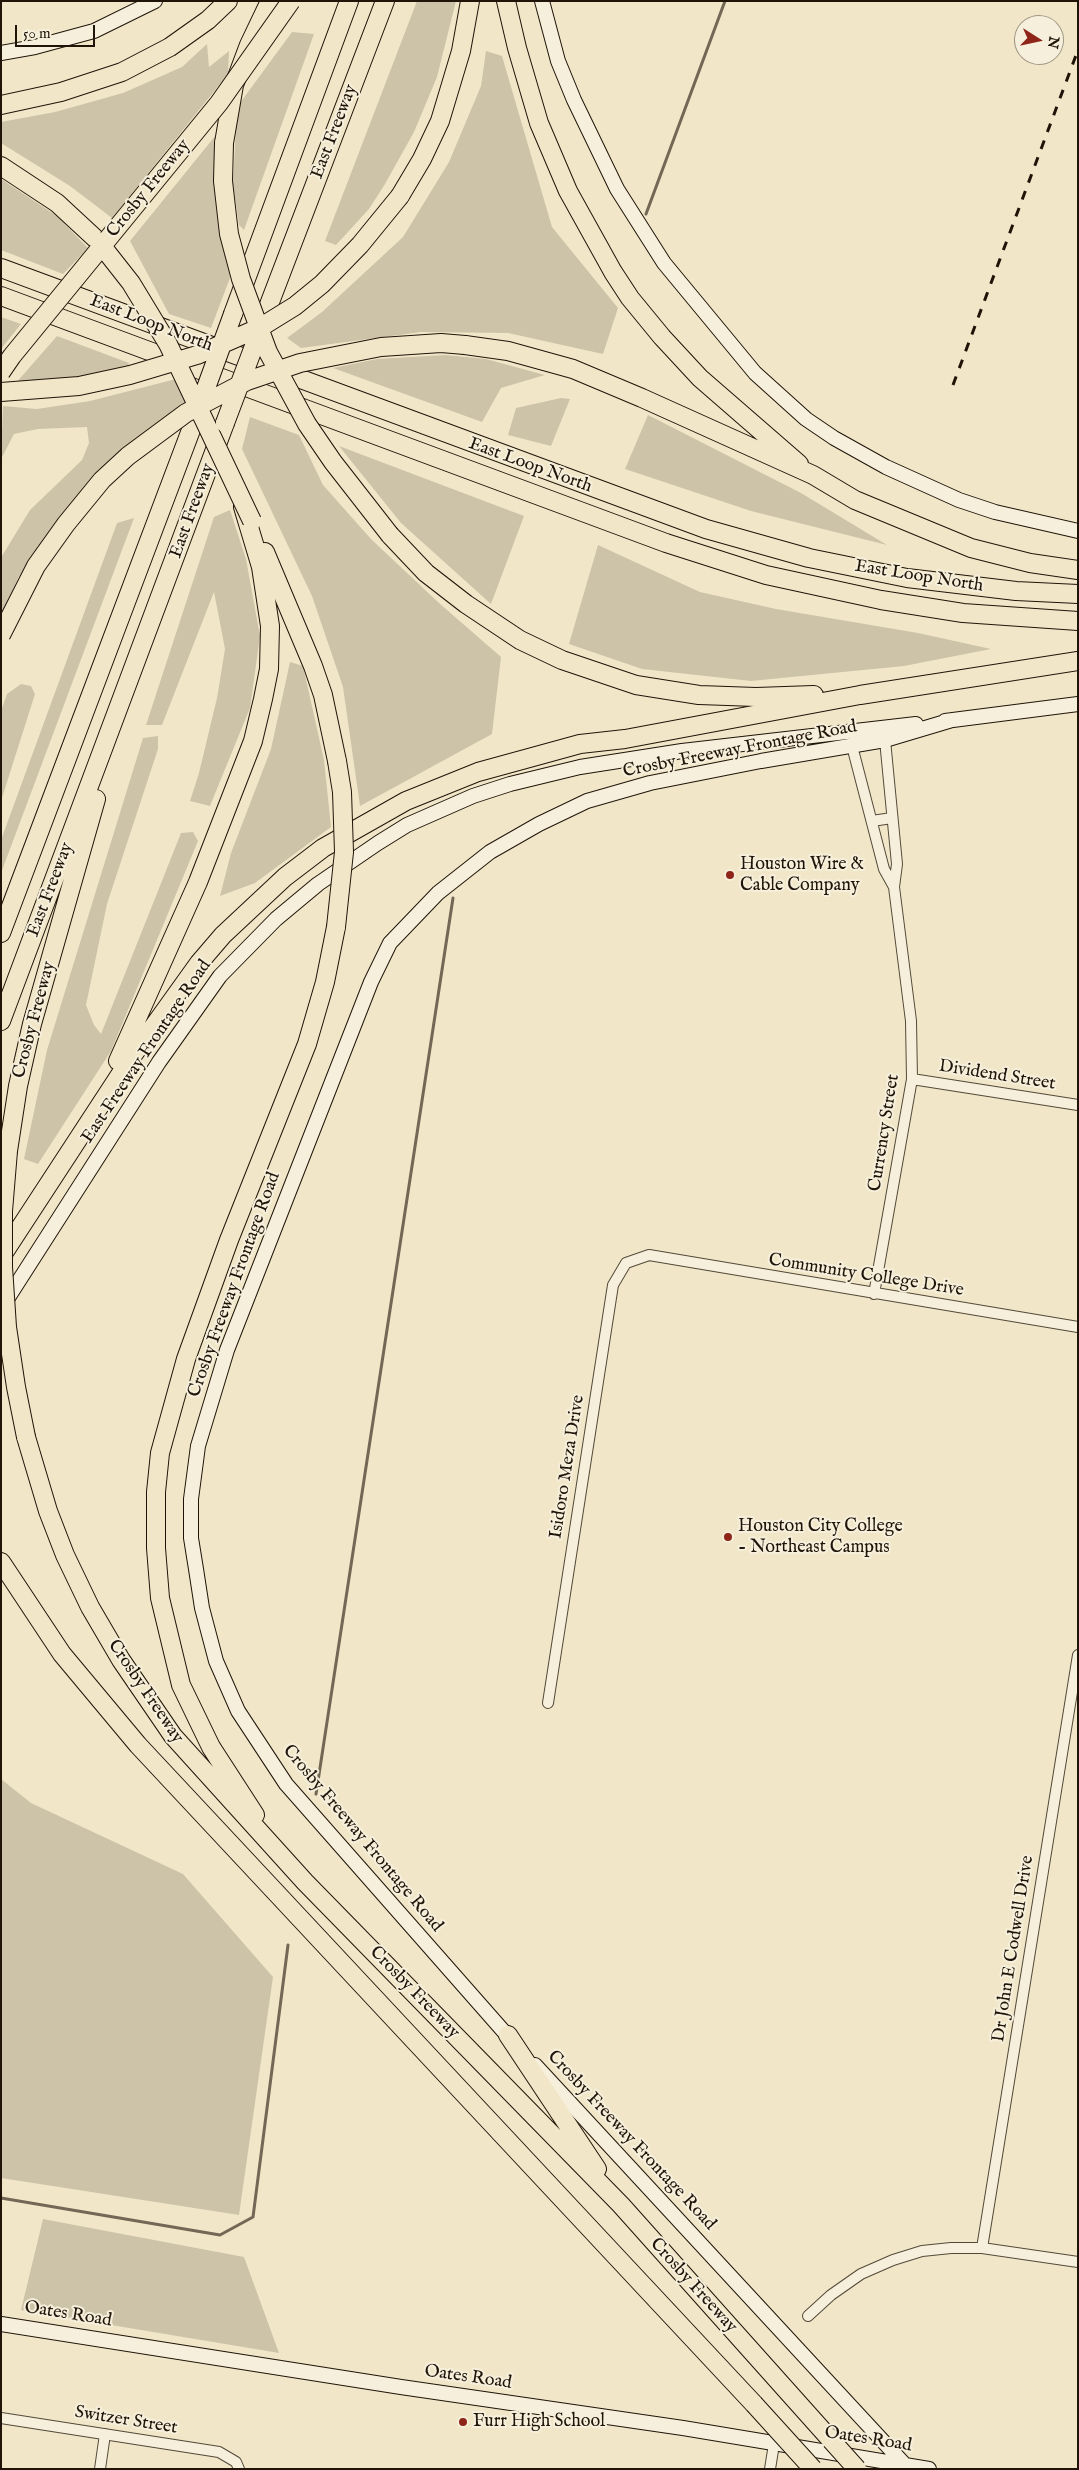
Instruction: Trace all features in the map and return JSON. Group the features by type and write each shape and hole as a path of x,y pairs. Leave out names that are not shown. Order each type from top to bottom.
{"highway":[{"path":"1,105 61,92 122,72 170,47 208,20 228,1"},
{"path":"270,1 249,45 234,85 224,143 223,181 229,234 241,279 268,352 307,424 332,462 390,535 426,573 466,604 520,640 562,660 636,685 699,695 756,697 860,696"},
{"name":"Crosby Freeway","path":"1,372 12,356 219,103 291,1"},
{"name":"East Freeway","path":"1,933 197,414 349,1"},
{"name":"East Freeway","path":"1,1021 129,683 262,323 385,1"},
{"path":"1,392 78,386 138,373 203,352 261,326 295,306 322,284 360,245 400,196 422,159 440,120 461,51 470,1"},
{"path":"506,1 517,48 539,123 568,192 622,285 662,337 700,378 813,476"},
{"path":"1,166 57,203 98,241 132,283 160,329 206,422 313,666 323,695 338,761 342,792 344,852 336,927 325,982 307,1044 229,1240 186,1360 160,1453 156,1492 156,1548 160,1598 181,1685 199,1726 244,1800 305,1882"},
{"name":"East Loop North","path":"1,268 706,530 809,558 908,578 1016,591 1078,594"},
{"name":"East Loop North","path":"1,296 666,543 766,575 881,600 963,612 1078,621"},
{"path":"1,634 36,566 66,524 102,480 139,447 186,413 247,381 300,363 381,347 421,344 465,345 508,351 573,369 642,398 813,476 855,500 971,548 1030,563 1078,570"},
{"path":"92,1116 126,1046 198,882 252,741 264,699 269,670 270,626 261,567 249,522"},
{"path":"1,1257 92,1116 199,963 242,915 285,877 323,848 406,800 478,772 580,744 624,740 860,696 1078,662"},
{"name":"Crosby Freeway","path":"129,683 32,1024 18,1086 8,1152 3,1211 4,1275 11,1353 26,1437 48,1511 65,1555 90,1607 121,1660 173,1736 305,1882 620,2205 857,2469"},
{"name":"Crosby Freeway","path":"1,1562 62,1654 138,1745 813,2469"},
{"path":"508,2035 620,2205"}],"main road":[{"path":"1,53 35,48 94,31 156,1"},
{"path":"542,1 558,61 574,100 602,160 630,212 690,298 755,373 806,418 834,438 886,467 959,500 994,512 1078,531"},
{"path":"952,720 1078,704"},
{"name":"Crosby Freeway Frontage Road","path":"905,2465 508,2035 286,1784 238,1711 216,1661 202,1608 191,1538 192,1499 198,1446 231,1341 371,982 390,943 438,893 490,852 538,824 587,801 650,783 761,761 885,740 952,720"},
{"name":"East Freeway Frontage Road","path":"1,1308 159,1062 220,976 276,919 318,884 407,825 469,798 547,775 624,759 952,720"},
{"name":"Oates Road","path":"1,2324 929,2469"}],"street":[{"name":"Currency Street","path":"874,1294 912,1079 911,1021 894,887 897,864 885,740"},
{"name":"Currency Street","path":"852,746 884,869 894,887"},
{"path":"872,821 892,818"},
{"name":"Dividend Street","path":"912,1079 1078,1105"},
{"name":"Community College Drive","path":"649,1255 1078,1327"},
{"name":"Isidoro Meza Drive","path":"548,1703 614,1285 626,1263 649,1255"},
{"name":"Dr John E Codwell Drive","path":"982,2248 1078,1655"},
{"path":"808,2316 831,2295 861,2274 922,2251 951,2248 982,2248 1078,2262"},
{"name":"Switzer Street","path":"1,2418 219,2452 236,2462 239,2469"},
{"path":"100,2469 105,2434"},
{"path":"770,2469 774,2444"}],"shaded area":[{"path":"417,1 456,1 437,77 414,132 385,184 369,209 336,245 325,241"},
{"path":"292,32 314,34 244,230 239,225 233,185 237,107"},
{"path":"207,44 209,67 229,51 228,74 112,218 70,186 1,143 1,122 55,112 123,93 182,67"},
{"path":"486,51 502,56 552,227 618,308 603,354 508,333 421,332 301,348 287,338 322,312 403,237 449,162 481,86"},
{"path":"220,130 216,164 216,208 224,246 233,270 211,328 169,314 130,241"},
{"path":"1,179 57,216 88,248 63,274 1,250"},
{"path":"1,317 21,324 1,349"},
{"path":"57,336 129,363 128,367 57,383 15,384"},
{"path":"445,355 486,359 545,375 501,388 482,422 333,368 377,359"},
{"path":"176,379 186,399 183,408 65,514 18,578 1,619 2,556 30,510 82,460 89,443 87,427 38,429 14,434 1,459 3,406 37,409 90,401"},
{"path":"561,398 570,399 551,446 508,435 516,408"},
{"path":"648,415 801,493 887,545 751,511 625,469"},
{"path":"250,417 299,435 323,485 371,539 439,603 501,657 492,734 360,806 343,687 312,596 242,449"},
{"path":"339,446 524,516 491,604 401,523"},
{"path":"230,510 246,559 260,636 250,708 210,806 190,801 199,773 217,698 225,649 214,592 162,725 146,725 214,517"},
{"path":"134,518 1,873 1,840 117,523"},
{"path":"598,545 700,592 776,609 918,633 991,649 904,666 751,681 642,669 569,644"},
{"path":"290,662 303,666 324,760 331,827 255,883 220,896 231,853 271,749"},
{"path":"21,684 31,686 35,694 1,801 1,711 7,694"},
{"path":"158,736 158,749 107,904 86,1005 94,1025 101,1034 181,833 193,832 198,841 111,1051 38,1164 24,1159 47,1050 143,738"},
{"path":"1,1779 31,1803 183,1874 273,1977 239,2215 1,2178"},
{"path":"43,2219 244,2257 279,2353 21,2310"}],"waterway":[{"path":"646,214 725,1"},
{"path":"316,1794 453,898"},
{"path":"1,2198 220,2235 253,2217 288,1945"}],"railway":[{"path":"953,385 1078,50"}],"place":[{"name":"Houston Wire & Cable Company","path":"730,875"},
{"name":"Houston City College - Northeast Campus","path":"728,1537"},
{"name":"Furr High School","path":"463,2422"}]}
